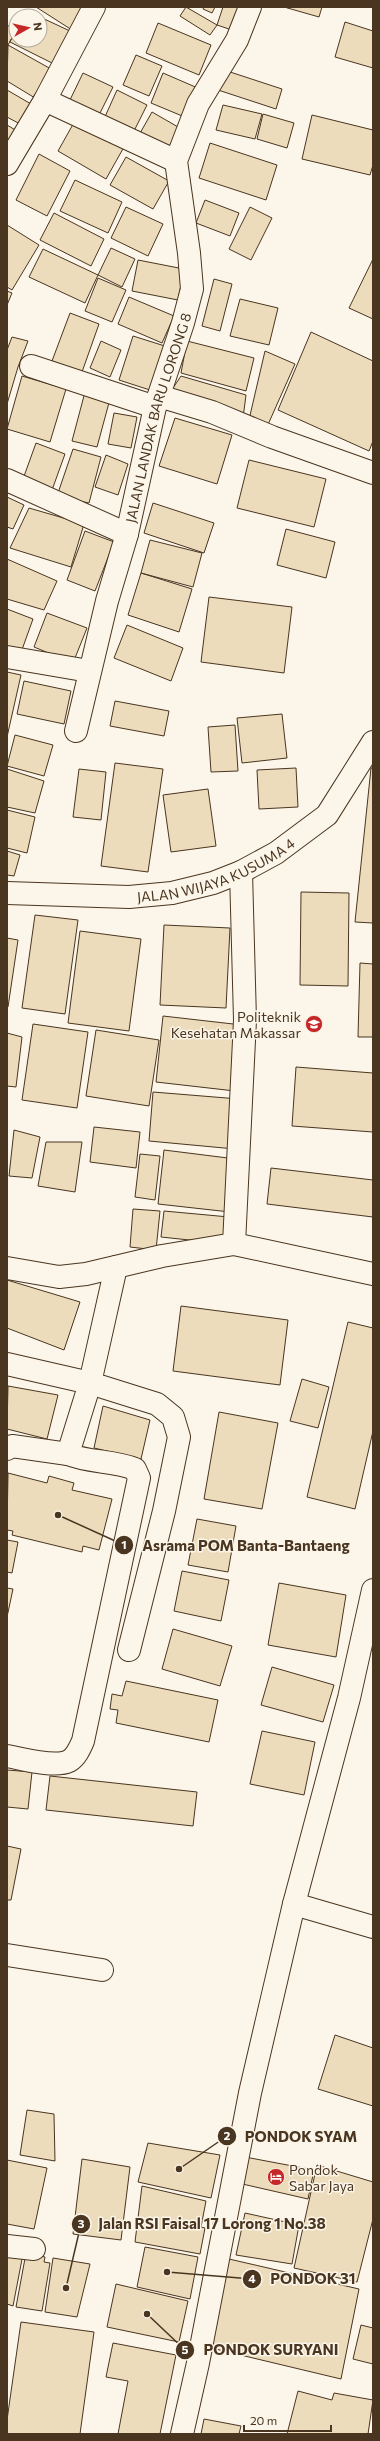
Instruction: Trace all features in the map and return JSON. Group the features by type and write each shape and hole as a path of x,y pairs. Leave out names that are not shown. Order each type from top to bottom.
{"street":[{"path":"7,164 45,100 94,7"},
{"path":"45,100 176,161 198,104 237,40 250,7"},
{"name":"JALAN LANDAK BARU LORONG 8","path":"76,731 89,671 126,534 157,401 183,323 192,289 189,253 176,161"},
{"path":"31,366 157,401 212,412 272,437 373,473"},
{"path":"7,480 126,534"},
{"path":"7,657 89,671"},
{"name":"JALAN WIJAYA KUSUMA 4","path":"7,894 129,897 172,893 213,883 241,872 276,853 327,815 373,742"},
{"path":"234,1244 245,1027 241,872"},
{"path":"7,1268 59,1277 86,1274 234,1244 373,1274"},
{"path":"68,1454 90,1383 116,1267"},
{"path":"7,1364 90,1383 157,1404 172,1417 179,1437 164,1511 129,1650"},
{"path":"7,1449 12,1446 68,1454 79,1459 126,1465 135,1469 139,1478 81,1746 70,1760 59,1764 7,1756"},
{"path":"182,2434 198,2363 250,2093 294,1904 349,1698 373,1590"},
{"path":"294,1904 373,1927"},
{"path":"7,1955 102,1970"},
{"path":"7,2246 34,2249"}],"building":[{"path":"36,7 86,7 72,30 48,15 48,8"},
{"path":"186,7 217,25 210,35 180,16"},
{"path":"204,7 215,7 212,13 203,9"},
{"path":"223,7 246,7 238,32 217,25"},
{"path":"284,7 322,7 319,17"},
{"path":"48,21 70,31 54,64 22,48 48,48"},
{"path":"345,22 373,31 373,68 335,57"},
{"path":"158,23 211,45 199,75 146,53"},
{"path":"7,25 8,45 7,47"},
{"path":"8,45 8,48 13,48 51,69 35,98 7,81"},
{"path":"136,55 162,66 149,96 123,85"},
{"path":"224,70 282,89 276,109 218,90"},
{"path":"83,73 113,87 97,119 68,104"},
{"path":"163,73 200,89 187,118 151,103"},
{"path":"7,90 31,104 20,124 7,117"},
{"path":"117,90 147,105 133,133 104,119"},
{"path":"223,105 262,114 255,139 216,130"},
{"path":"152,112 185,131 173,154 139,135"},
{"path":"263,114 294,123 287,148 257,139"},
{"path":"312,115 373,130 373,165 370,175 302,159"},
{"path":"76,119 124,147 106,179 58,151"},
{"path":"7,125 22,134 7,159"},
{"path":"210,143 277,165 266,200 199,178"},
{"path":"39,154 70,171 47,216 16,200"},
{"path":"126,157 169,181 153,209 110,185"},
{"path":"75,180 122,202 108,233 60,211"},
{"path":"205,200 239,213 230,236 196,223"},
{"path":"126,207 163,224 148,256 111,238"},
{"path":"250,207 272,218 251,260 229,249"},
{"path":"54,213 104,239 91,266 40,240"},
{"path":"7,225 39,245 12,290 7,287"},
{"path":"111,248 135,259 122,287 98,275"},
{"path":"43,249 98,275 85,303 29,277"},
{"path":"373,259 373,319 349,308"},
{"path":"138,260 184,269 178,300 132,291"},
{"path":"98,278 126,290 112,322 85,311"},
{"path":"214,279 232,284 220,331 202,326"},
{"path":"7,291 12,293 7,305"},
{"path":"129,297 174,316 162,343 118,324"},
{"path":"240,299 278,308 269,345 230,336"},
{"path":"70,313 99,324 82,372 52,361"},
{"path":"311,332 373,361 373,441 369,451 278,410"},
{"path":"133,336 168,347 153,391 119,380"},
{"path":"12,337 28,341 18,367 7,404 7,350"},
{"path":"101,341 121,350 110,377 90,368"},
{"path":"187,341 254,358 246,391 181,373"},
{"path":"265,351 295,364 266,429 248,424"},
{"path":"22,376 66,389 50,442 7,429"},
{"path":"181,376 246,395 243,418 171,391"},
{"path":"85,392 110,399 97,447 72,441"},
{"path":"114,413 137,417 131,448 108,444"},
{"path":"175,418 232,435 217,484 159,466"},
{"path":"36,443 65,454 52,490 23,479"},
{"path":"73,449 101,457 89,503 57,496"},
{"path":"106,455 128,464 118,495 95,487"},
{"path":"249,460 326,479 314,527 237,508"},
{"path":"7,497 24,505 13,529 7,527"},
{"path":"153,503 214,523 204,553 144,533"},
{"path":"29,508 84,524 71,567 10,548"},
{"path":"286,529 335,542 326,578 277,565"},
{"path":"85,531 114,542 95,591 67,580"},
{"path":"150,540 202,553 193,587 141,573"},
{"path":"7,559 57,581 44,610 7,599"},
{"path":"141,573 192,589 179,632 128,615"},
{"path":"209,597 292,607 284,673 201,662"},
{"path":"7,609 33,619 19,658 7,654"},
{"path":"47,613 87,628 73,663 34,647"},
{"path":"127,625 183,648 171,681 114,658"},
{"path":"7,672 21,675 7,737"},
{"path":"24,681 71,691 64,724 17,714"},
{"path":"115,701 169,711 164,736 110,726"},
{"path":"282,714 287,758 242,763 237,718"},
{"path":"235,725 238,771 211,772 208,727"},
{"path":"15,735 53,745 44,776 7,766"},
{"path":"115,763 163,769 148,872 101,866"},
{"path":"296,768 298,807 259,809 257,770"},
{"path":"371,768 373,768 373,923 355,922"},
{"path":"7,769 44,781 35,813 7,807"},
{"path":"79,769 106,772 101,820 73,817"},
{"path":"208,789 216,846 171,852 163,795"},
{"path":"7,810 35,817 27,853 7,848"},
{"path":"7,851 20,855 14,876 7,875"},
{"path":"301,892 349,893 348,986 300,985"},
{"path":"35,915 78,920 65,1014 22,1008"},
{"path":"164,925 230,928 226,1008 160,1005"},
{"path":"80,931 141,939 129,1031 68,1023"},
{"path":"7,938 18,940 8,1007 7,1007"},
{"path":"360,963 373,964 373,1037 358,1037"},
{"path":"163,1016 242,1025 235,1091 156,1082"},
{"path":"33,1024 88,1032 77,1108 22,1100"},
{"path":"96,1030 159,1040 149,1106 86,1096"},
{"path":"7,1033 22,1037 16,1087 7,1086"},
{"path":"296,1067 373,1073 373,1132 292,1126"},
{"path":"153,1092 239,1099 235,1149 149,1141"},
{"path":"94,1127 140,1132 136,1168 90,1162"},
{"path":"14,1130 40,1137 32,1178 9,1176"},
{"path":"46,1142 82,1142 75,1192 38,1186"},
{"path":"164,1150 236,1159 230,1212 158,1204"},
{"path":"140,1154 160,1156 155,1200 135,1197"},
{"path":"271,1168 373,1180 373,1217 267,1204"},
{"path":"133,1209 160,1211 156,1250 130,1247"},
{"path":"164,1211 229,1217 227,1244 161,1237"},
{"path":"7,1280 80,1302 64,1350 7,1328"},
{"path":"181,1306 288,1320 280,1385 173,1371"},
{"path":"348,1322 373,1328 373,1431 355,1509 307,1497"},
{"path":"302,1379 329,1387 318,1428 290,1421"},
{"path":"8,1386 58,1395 47,1439 7,1429"},
{"path":"103,1406 150,1420 141,1459 94,1448"},
{"path":"219,1412 278,1423 262,1509 204,1499"},
{"path":"8,1473 47,1483 49,1476 74,1483 72,1490 112,1499 99,1550 83,1546 82,1552 12,1535 13,1531 7,1530"},
{"path":"197,1519 236,1526 228,1572 188,1565"},
{"path":"7,1540 18,1542 12,1573 7,1572"},
{"path":"182,1571 229,1580 221,1621 174,1611"},
{"path":"279,1583 346,1595 336,1657 268,1645"},
{"path":"7,1588 13,1589 7,1617"},
{"path":"173,1629 232,1646 220,1686 162,1669"},
{"path":"272,1667 334,1685 323,1722 261,1705"},
{"path":"126,1681 218,1700 209,1742 116,1723 118,1710 110,1709 112,1694 122,1696"},
{"path":"262,1731 315,1742 304,1795 250,1784"},
{"path":"7,1770 32,1772 28,1809 7,1807"},
{"path":"50,1776 197,1792 193,1826 46,1810"},
{"path":"7,1846 21,1849 11,1900 7,1900"},
{"path":"335,2035 373,2048 373,2106 318,2089"},
{"path":"27,2110 54,2114 55,2161 20,2155"},
{"path":"148,2143 220,2155 211,2198 138,2182"},
{"name":"Pondok Sabar Jaya","path":"245,2157 314,2170 308,2199 238,2183"},
{"path":"82,2159 130,2167 121,2240 73,2234"},
{"path":"7,2160 47,2168 34,2229 7,2224"},
{"path":"317,2165 373,2182 373,2219 357,2282 294,2268"},
{"path":"142,2186 206,2201 201,2227 205,2228 200,2254 135,2242"},
{"path":"245,2213 299,2225 292,2264 236,2255"},
{"path":"145,2247 198,2257 190,2299 137,2287"},
{"path":"7,2250 23,2254 13,2306 7,2304"},
{"path":"26,2253 45,2257 44,2262 50,2263 42,2311 16,2307"},
{"path":"53,2258 90,2264 77,2317 45,2312"},
{"path":"229,2259 359,2289 341,2379 207,2347"},
{"path":"116,2284 188,2301 179,2342 107,2327"},
{"path":"21,2322 94,2332 80,2434 7,2434 7,2420"},
{"path":"361,2325 373,2328 373,2364 353,2359"},
{"path":"113,2343 176,2355 160,2434 118,2434 128,2381 106,2377"},
{"path":"298,2391 332,2400 334,2393 373,2400 368,2434 287,2434"},
{"path":"204,2419 241,2426 239,2434 201,2434"}],"place":[{"name":"Politeknik Kesehatan Makassar","path":"314,1024"},
{"name":"Asrama POM Banta-Bantaeng","path":"58,1515"},
{"name":"PONDOK SYAM","path":"179,2169"},
{"name":"Pondok Sabar Jaya","path":"276,2177"},
{"name":"PONDOK 31","path":"167,2272"},
{"name":"Jalan RSI Faisal 17 Lorong 1 No.38","path":"66,2288"},
{"name":"PONDOK SURYANI","path":"147,2314"}]}
